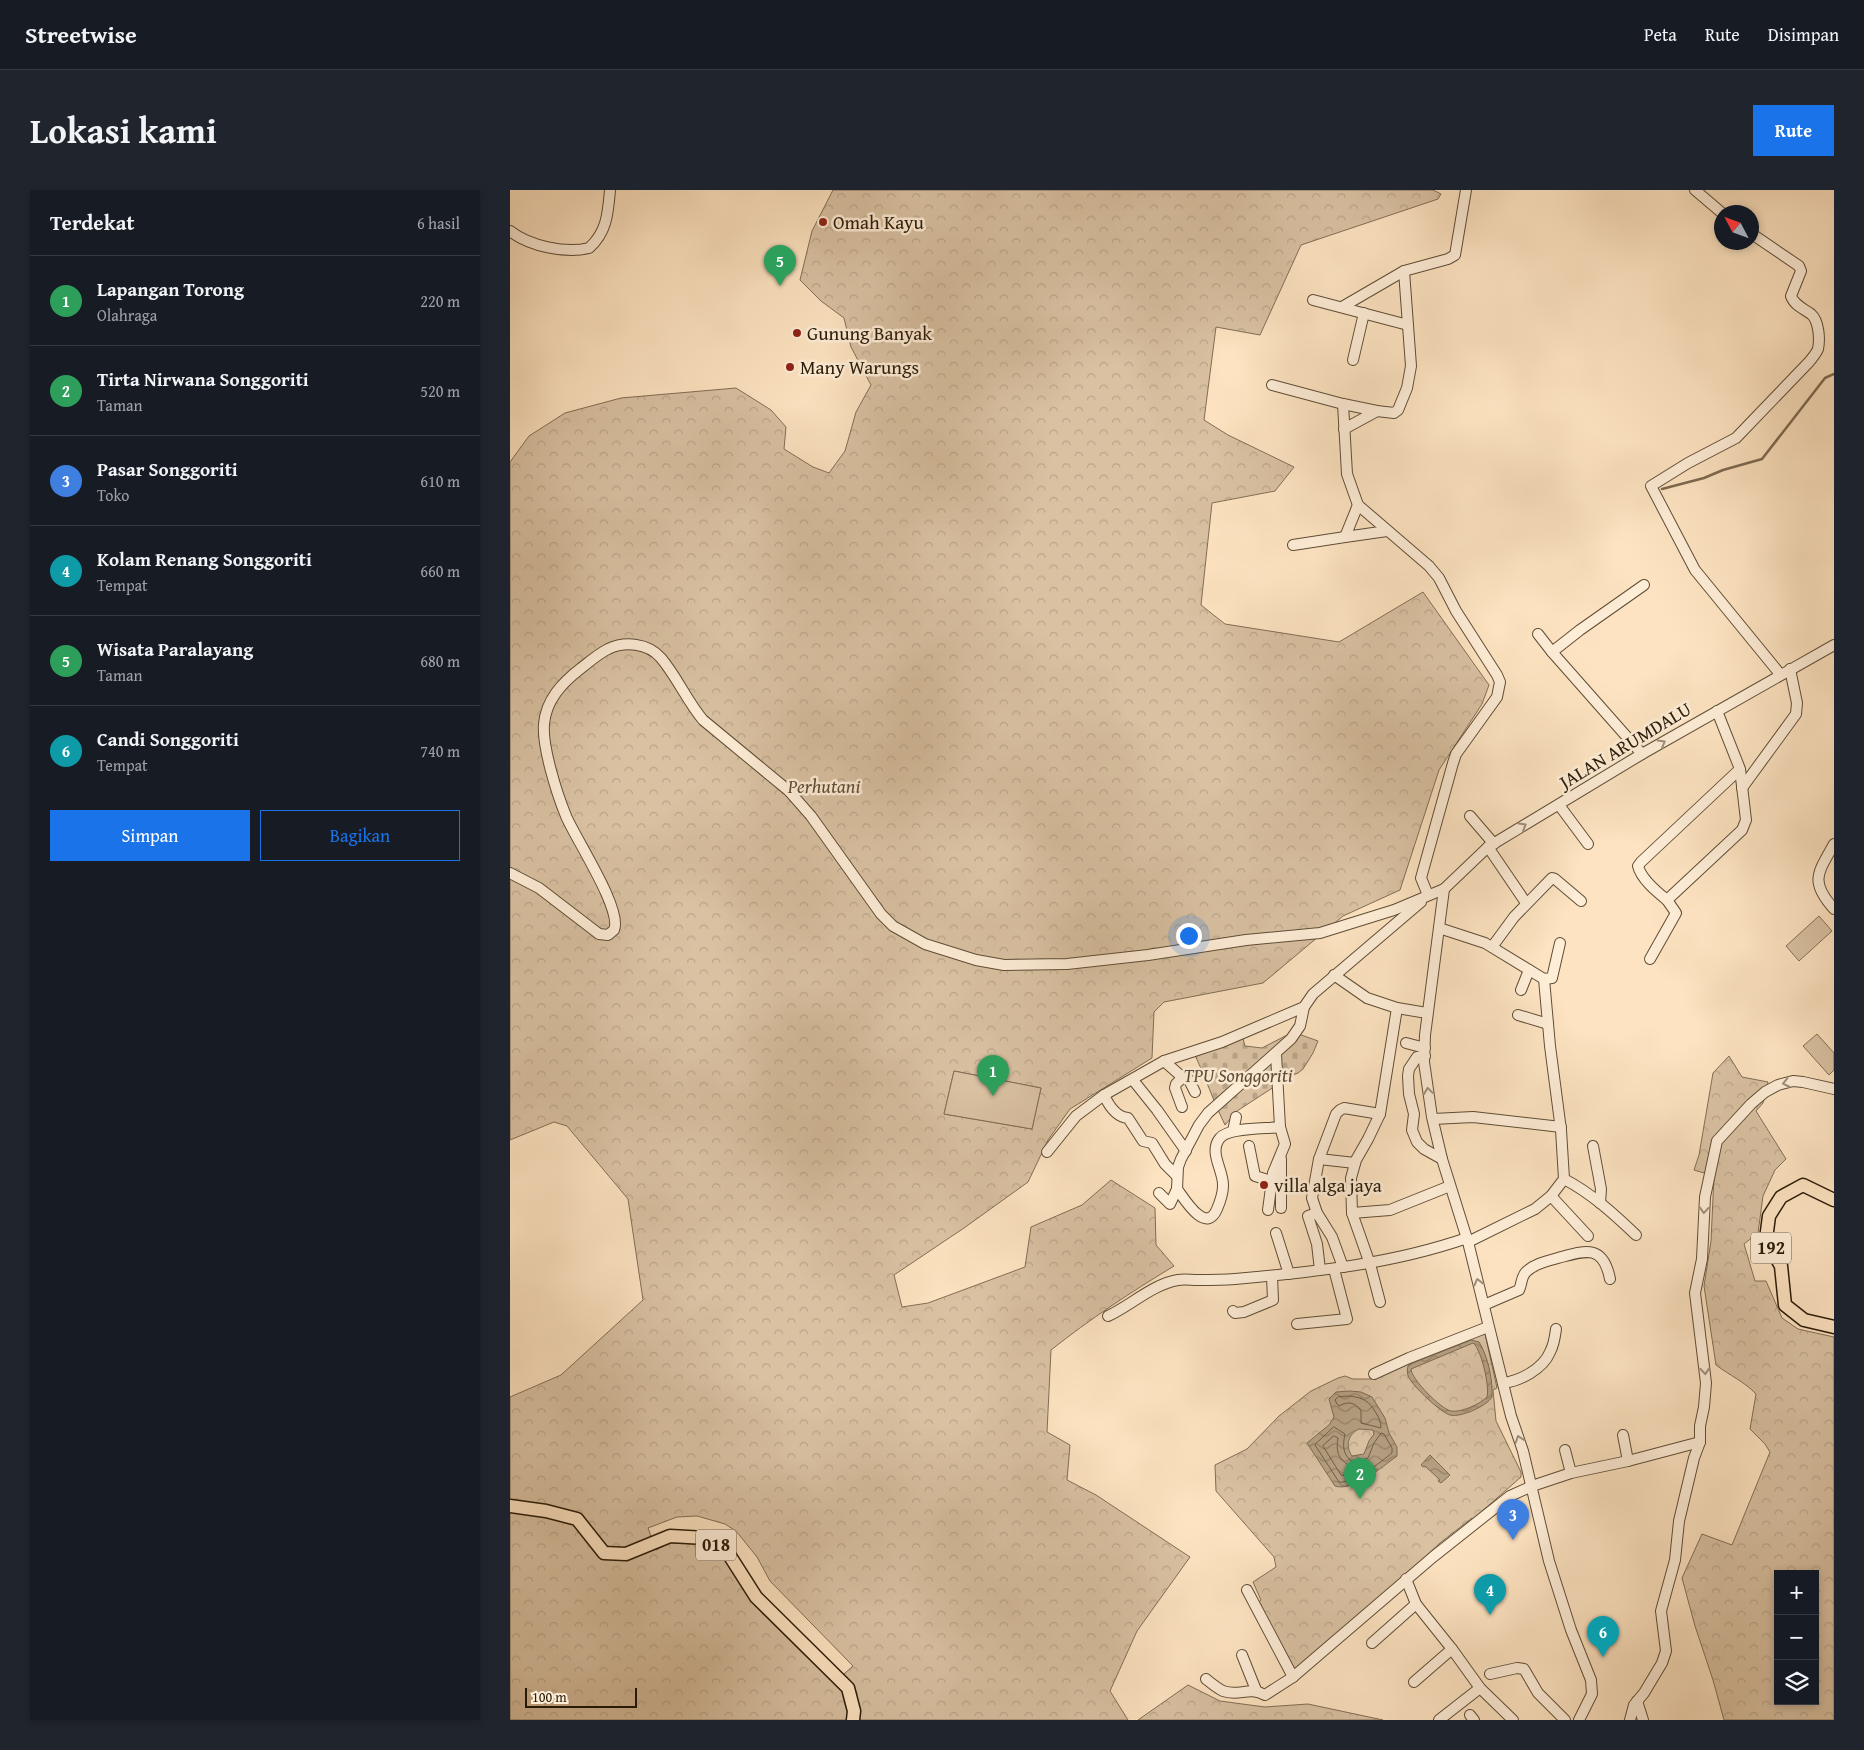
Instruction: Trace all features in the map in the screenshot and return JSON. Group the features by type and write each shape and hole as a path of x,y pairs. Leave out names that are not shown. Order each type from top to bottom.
{"main road":[{"name":"192","path":"1834,1200 1803,1185 1781,1197 1768,1216 1766,1239 1781,1266 1785,1305 1804,1320 1834,1327"},
{"name":"018","path":"510,1506 546,1511 577,1519 604,1553 626,1554 670,1536 706,1538 728,1553 756,1597 848,1688 854,1711 852,1720"}],"street":[{"path":"510,230 523,240 541,246 569,249 589,248 599,239 606,223 610,190"},
{"path":"1342,307 1404,271 1448,259 1455,255 1466,190"},
{"path":"1695,190 1714,206"},
{"path":"1759,239 1799,266 1800,273 1791,296 1794,302 1813,315 1816,320 1818,328 1817,351 1809,362 1736,438 1688,463 1651,486 1695,570 1780,674"},
{"path":"1272,385 1343,404 1394,413 1401,405 1411,366 1404,271"},
{"path":"1313,300 1408,325"},
{"path":"1353,360 1364,313"},
{"path":"1343,404 1347,474 1358,505 1429,566 1439,578 1456,612 1500,682 1497,697 1456,754 1421,878 1427,896"},
{"path":"1344,429 1377,411"},
{"path":"1345,537 1358,505"},
{"path":"1293,544 1387,531"},
{"path":"1552,652 1580,630 1644,586"},
{"path":"1538,634 1642,754"},
{"path":"510,873 539,888 599,934 608,935 614,930 615,920 606,892 566,816 547,750 544,724 546,709 552,696 568,678 610,648 629,643 639,645 660,656 703,720 789,791 881,914 893,926 925,944 976,960 1004,965 1067,964 1148,955 1246,940 1320,933 1386,913 1444,889 1427,1013 1425,1052 1433,1119 1442,1159 1467,1240 1513,1423 1523,1451 1549,1560 1571,1630 1591,1680 1593,1689 1590,1700 1578,1720"},
{"name":"JALAN ARUMDALU","path":"1444,889 1491,846 1642,754 1780,674 1822,653 1834,644"},
{"path":"1742,788 1796,714 1796,694 1790,669"},
{"path":"1667,900 1742,830 1746,820 1740,769 1717,711"},
{"path":"1650,959 1676,913 1667,900 1645,879 1638,866 1740,769"},
{"path":"1558,805 1588,844"},
{"path":"1470,816 1526,903"},
{"path":"1834,844 1819,872 1818,878 1821,892 1834,909"},
{"path":"1492,947 1526,903 1552,878 1581,901"},
{"path":"1159,1193 1170,1204 1177,1189 1180,1159 1199,1125 1208,1113 1292,1039 1300,1026 1304,1007 1313,994 1427,896"},
{"path":"1439,928 1485,943 1544,978 1552,978 1560,943"},
{"path":"1521,990 1529,970"},
{"path":"1334,975 1367,998 1397,1008 1427,1013"},
{"path":"1108,1316 1123,1309 1142,1296 1178,1280 1218,1281 1370,1264 1433,1250 1467,1240 1535,1209 1551,1196 1564,1179 1561,1127 1544,978"},
{"path":"1047,1152 1076,1116 1104,1095 1164,1061 1222,1042 1304,1007"},
{"path":"1380,1302 1370,1264 1352,1213 1351,1178 1355,1164 1380,1114 1397,1008"},
{"path":"1518,1014 1548,1024"},
{"path":"1406,1043 1425,1052"},
{"path":"1425,1052 1416,1057 1409,1069 1409,1094 1414,1114 1412,1130 1417,1142 1424,1149 1442,1159"},
{"path":"1268,1210 1271,1181 1285,1144 1280,1127 1276,1054"},
{"path":"1164,1061 1170,1068 1189,1080 1195,1092"},
{"path":"1182,1107 1175,1088 1176,1084 1184,1078"},
{"path":"1133,1080 1186,1151"},
{"path":"1630,1720 1634,1705 1662,1663 1666,1651 1661,1611 1673,1567 1679,1521 1700,1442 1700,1426 1706,1383 1695,1293 1702,1259 1705,1197 1717,1141 1751,1104 1778,1084 1792,1081 1834,1089"},
{"path":"1104,1095 1120,1117 1128,1118 1143,1141 1152,1143 1165,1164 1177,1176"},
{"path":"1297,1324 1347,1319 1332,1237 1318,1213 1312,1198 1319,1159 1336,1114 1344,1108 1380,1114"},
{"path":"1233,1131 1236,1117"},
{"path":"1433,1119 1473,1117 1561,1127"},
{"path":"1177,1189 1200,1216 1209,1219 1214,1216 1222,1195 1223,1185 1215,1153 1217,1143 1225,1134 1233,1131 1280,1127"},
{"path":"1249,1146 1255,1176 1271,1181"},
{"path":"1593,1146 1601,1189 1600,1203"},
{"path":"1281,1208 1282,1178 1280,1171 1282,1153"},
{"path":"1319,1159 1355,1164"},
{"path":"1564,1179 1600,1203 1636,1235"},
{"path":"1352,1213 1390,1210 1450,1186"},
{"path":"1551,1196 1588,1236"},
{"path":"1318,1213 1308,1216 1317,1244 1320,1270"},
{"path":"1276,1233 1289,1274"},
{"path":"1484,1305 1519,1290 1526,1273 1540,1263 1586,1251 1596,1254 1603,1260 1608,1269 1610,1279"},
{"path":"1233,1311 1235,1313 1244,1312 1273,1300 1272,1276"},
{"path":"1374,1374 1417,1354 1488,1327"},
{"path":"1503,1383 1512,1382 1528,1375 1542,1364 1550,1353 1556,1329"},
{"path":"1623,1436 1628,1461"},
{"path":"1206,1679 1224,1691 1234,1693 1256,1690 1266,1694 1293,1677 1406,1579 1510,1496 1570,1473 1628,1461 1700,1442"},
{"path":"1565,1450 1570,1473"},
{"path":"1406,1579 1416,1604 1480,1688 1513,1720"},
{"path":"1247,1590 1293,1677"},
{"path":"1372,1643 1416,1604"},
{"path":"1414,1682 1452,1649"},
{"path":"1242,1654 1256,1690"},
{"path":"1490,1674 1517,1668 1524,1669 1538,1693 1565,1720"},
{"path":"1439,1720 1480,1688"},
{"path":"1637,1701 1643,1720"}],"green space":[{"name":"Perhutani","path":"833,190 1433,190 1441,194 1438,199 1301,245 1260,335 1216,327 1204,420 1228,435 1294,467 1275,491 1212,503 1201,605 1225,624 1339,642 1423,592 1489,685 1482,704 1439,770 1400,890 1343,916 1263,983 1164,1002 1154,1012 1152,1058 1070,1109 1048,1140 1028,1182 894,1275 902,1307 928,1303 1025,1267 1031,1227 1082,1205 1111,1180 1155,1208 1156,1245 1174,1266 1111,1306 1051,1350 1047,1432 1070,1445 1067,1480 1096,1495 1190,1557 1137,1631 1110,1691 1128,1720 510,1720 510,1397 561,1375 643,1300 628,1199 567,1126 554,1122 510,1140 510,462 529,436 565,413 621,398 736,388 771,410 786,427 784,449 813,467 829,473 845,451 856,412 871,385 851,347 844,318 821,301 800,280 812,231","holes":["954,1071 1041,1088 1032,1129 944,1114","697,1516 725,1524 736,1531 757,1557 770,1581 853,1666 836,1681 788,1638 751,1600 726,1558 707,1544 669,1543 656,1550 648,1528 677,1517"]},
{"path":"1819,916 1832,931 1799,961 1786,946"},
{"name":"TPU Songgoriti","path":"1293,1032 1318,1041 1303,1069 1285,1078 1237,1111 1225,1125 1194,1053 1242,1035 1245,1046 1262,1048"},
{"path":"1817,1034 1834,1053 1834,1070 1829,1075 1803,1046"},
{"path":"1729,1056 1742,1077 1768,1082 1763,1103 1756,1111 1786,1159 1775,1170 1763,1196 1758,1233 1744,1244 1755,1281 1766,1281 1782,1318 1798,1329 1834,1337 1834,1720 1724,1720 1682,1578 1702,1534 1732,1545 1770,1452 1750,1429 1756,1394 1716,1365 1704,1286 1711,1241 1714,1176 1694,1170 1699,1155 1713,1073"},
{"path":"954,1071 1041,1088 1032,1129 944,1114"},
{"path":"1482,1332 1485,1334 1497,1388 1493,1390 1496,1421 1521,1472 1521,1477 1473,1519 1440,1543 1296,1670 1292,1670 1259,1602 1261,1600 1253,1582 1276,1567 1274,1557 1216,1491 1215,1465 1247,1449 1279,1416 1311,1391 1345,1376 1353,1379 1372,1379 1375,1376"},
{"path":"1188,1685 1220,1701 1265,1707 1308,1704 1383,1720 1138,1720"}],"water":[{"path":"1471,1340 1479,1342 1489,1369 1492,1397 1485,1404 1473,1410 1460,1415 1450,1415 1434,1404 1412,1382 1407,1370 1408,1366","holes":["1473,1343 1476,1346 1484,1368 1488,1392 1487,1397 1475,1405 1455,1411 1446,1409 1421,1386 1412,1374 1411,1369"]},
{"path":"1336,1392 1361,1392 1372,1397 1385,1418 1389,1433 1397,1447 1397,1456 1384,1466 1359,1482 1342,1487 1335,1486 1307,1443 1329,1425 1334,1417 1329,1399","holes":["1359,1429 1373,1430 1374,1434 1364,1454 1352,1456 1348,1444 1352,1434"]},
{"path":"1430,1455 1450,1475 1441,1483 1425,1466 1421,1465"}],"waterway":[{"path":"1662,489 1704,478 1723,470 1762,459 1825,378 1834,374"}],"place":[{"name":"Omah Kayu","path":"823,222"},
{"name":"Wisata Paralayang","path":"780,286"},
{"name":"Gunung Banyak","path":"797,333"},
{"name":"Many Warungs","path":"790,367"},
{"name":"Lapangan Torong","path":"993,1096"},
{"name":"villa alga jaya","path":"1264,1185"},
{"name":"Tirta Nirwana Songgoriti","path":"1360,1499"},
{"name":"Pasar Songgoriti","path":"1513,1540"},
{"name":"Kolam Renang Songgoriti","path":"1490,1615"},
{"name":"Candi Songgoriti","path":"1603,1657"}]}
